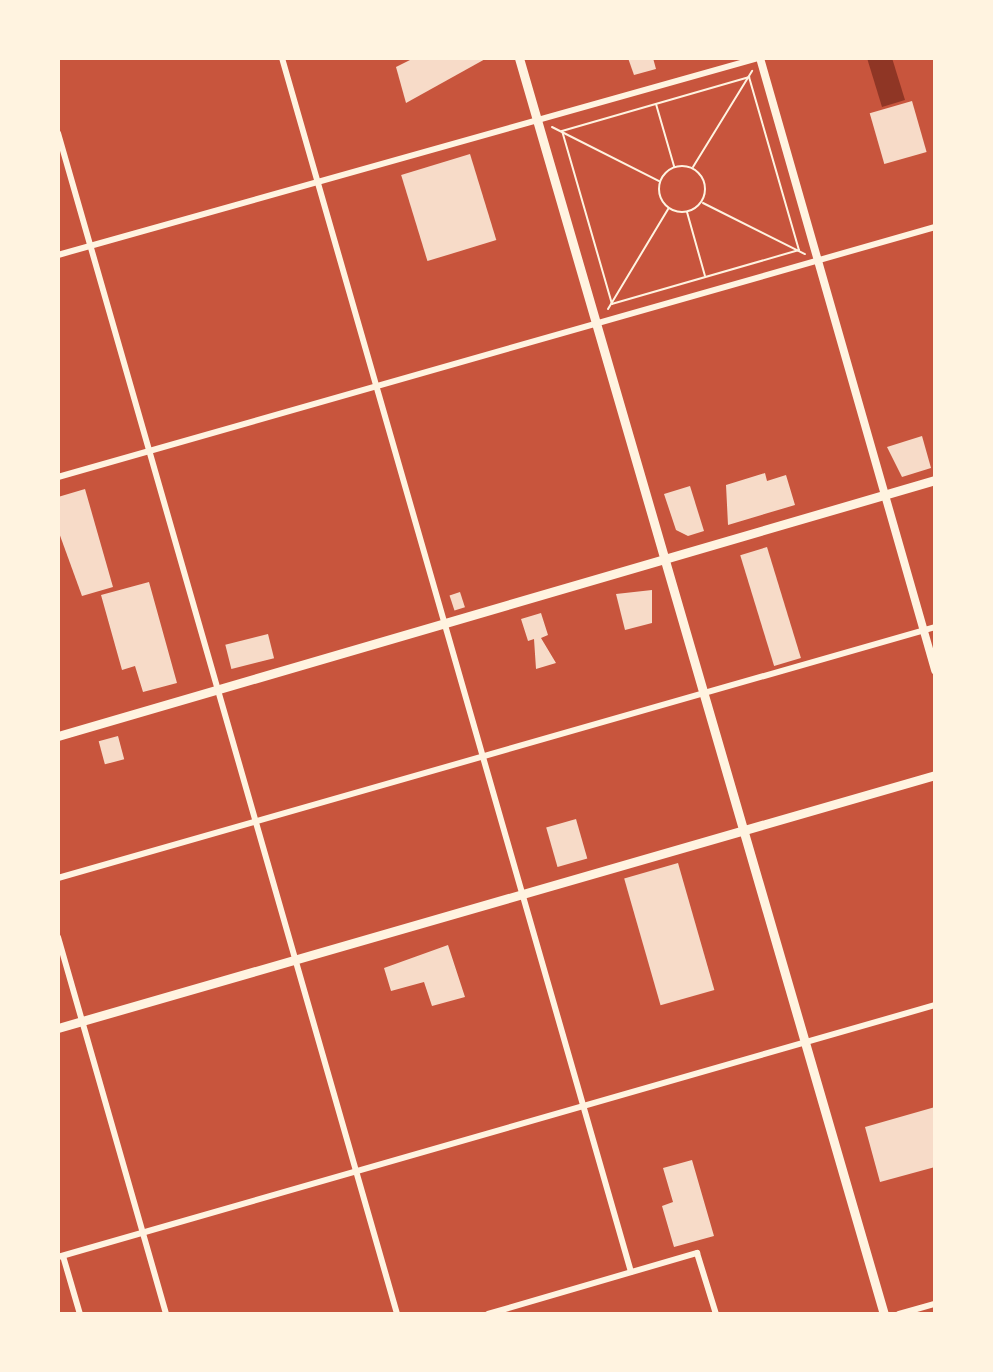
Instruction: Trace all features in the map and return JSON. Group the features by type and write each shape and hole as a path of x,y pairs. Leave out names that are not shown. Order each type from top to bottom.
{"main road":[{"path":"519,58 884,1314"},
{"path":"58,736 935,480"},
{"path":"58,1028 935,775"}],"street":[{"path":"282,58 631,1272"},
{"path":"58,255 759,58 935,670"},
{"path":"58,133 397,1314"},
{"path":"58,477 935,227"},
{"path":"58,878 935,627"},
{"path":"58,937 166,1314"},
{"path":"80,1314 60,1257 142,1231 935,1005"},
{"path":"488,1314 697,1253 716,1314"},
{"path":"899,1314 935,1304"}],"path":[{"path":"693,168 754,68"},
{"path":"562,131 749,77"},
{"path":"749,77 799,250"},
{"path":"656,104 674,167"},
{"path":"537,121 660,181 669,208 612,304 596,325"},
{"path":"562,131 612,304"},
{"path":"660,181 674,167 693,168 705,183 701,202 687,212 669,208"},
{"path":"701,202 818,260"},
{"path":"687,212 706,277"},
{"path":"612,304 799,250"}],"shaded area":[{"path":"867,58 892,58 905,100 882,107"}],"building":[{"path":"414,58 487,58 406,103 396,67"},
{"path":"628,58 653,58 656,69 634,75"},
{"path":"912,101 927,152 884,164 870,113"},
{"path":"470,154 496,240 427,261 401,175"},
{"path":"922,436 931,468 902,477 887,447"},
{"path":"765,473 767,481 786,475 795,505 728,525 726,485"},
{"path":"690,486 704,531 688,536 676,530 664,494"},
{"path":"85,489 113,587 82,596 58,530 58,497"},
{"path":"767,547 801,658 774,666 740,555"},
{"path":"149,582 177,683 143,692 135,666 122,670 101,595"},
{"path":"652,590 652,623 625,630 616,594"},
{"path":"460,592 465,607 454,611 450,595"},
{"path":"541,613 548,635 541,638 556,663 536,669 534,639 528,641 521,619"},
{"path":"268,634 274,658 231,669 225,645"},
{"path":"118,736 124,759 105,764 99,741"},
{"path":"576,819 587,858 558,867 546,828"},
{"path":"678,863 714,990 661,1005 624,878"},
{"path":"448,945 465,997 432,1006 424,982 391,991 384,968"},
{"path":"935,1107 935,1167 880,1182 865,1127"},
{"path":"692,1160 714,1236 674,1247 662,1206 673,1202 663,1168"}]}
